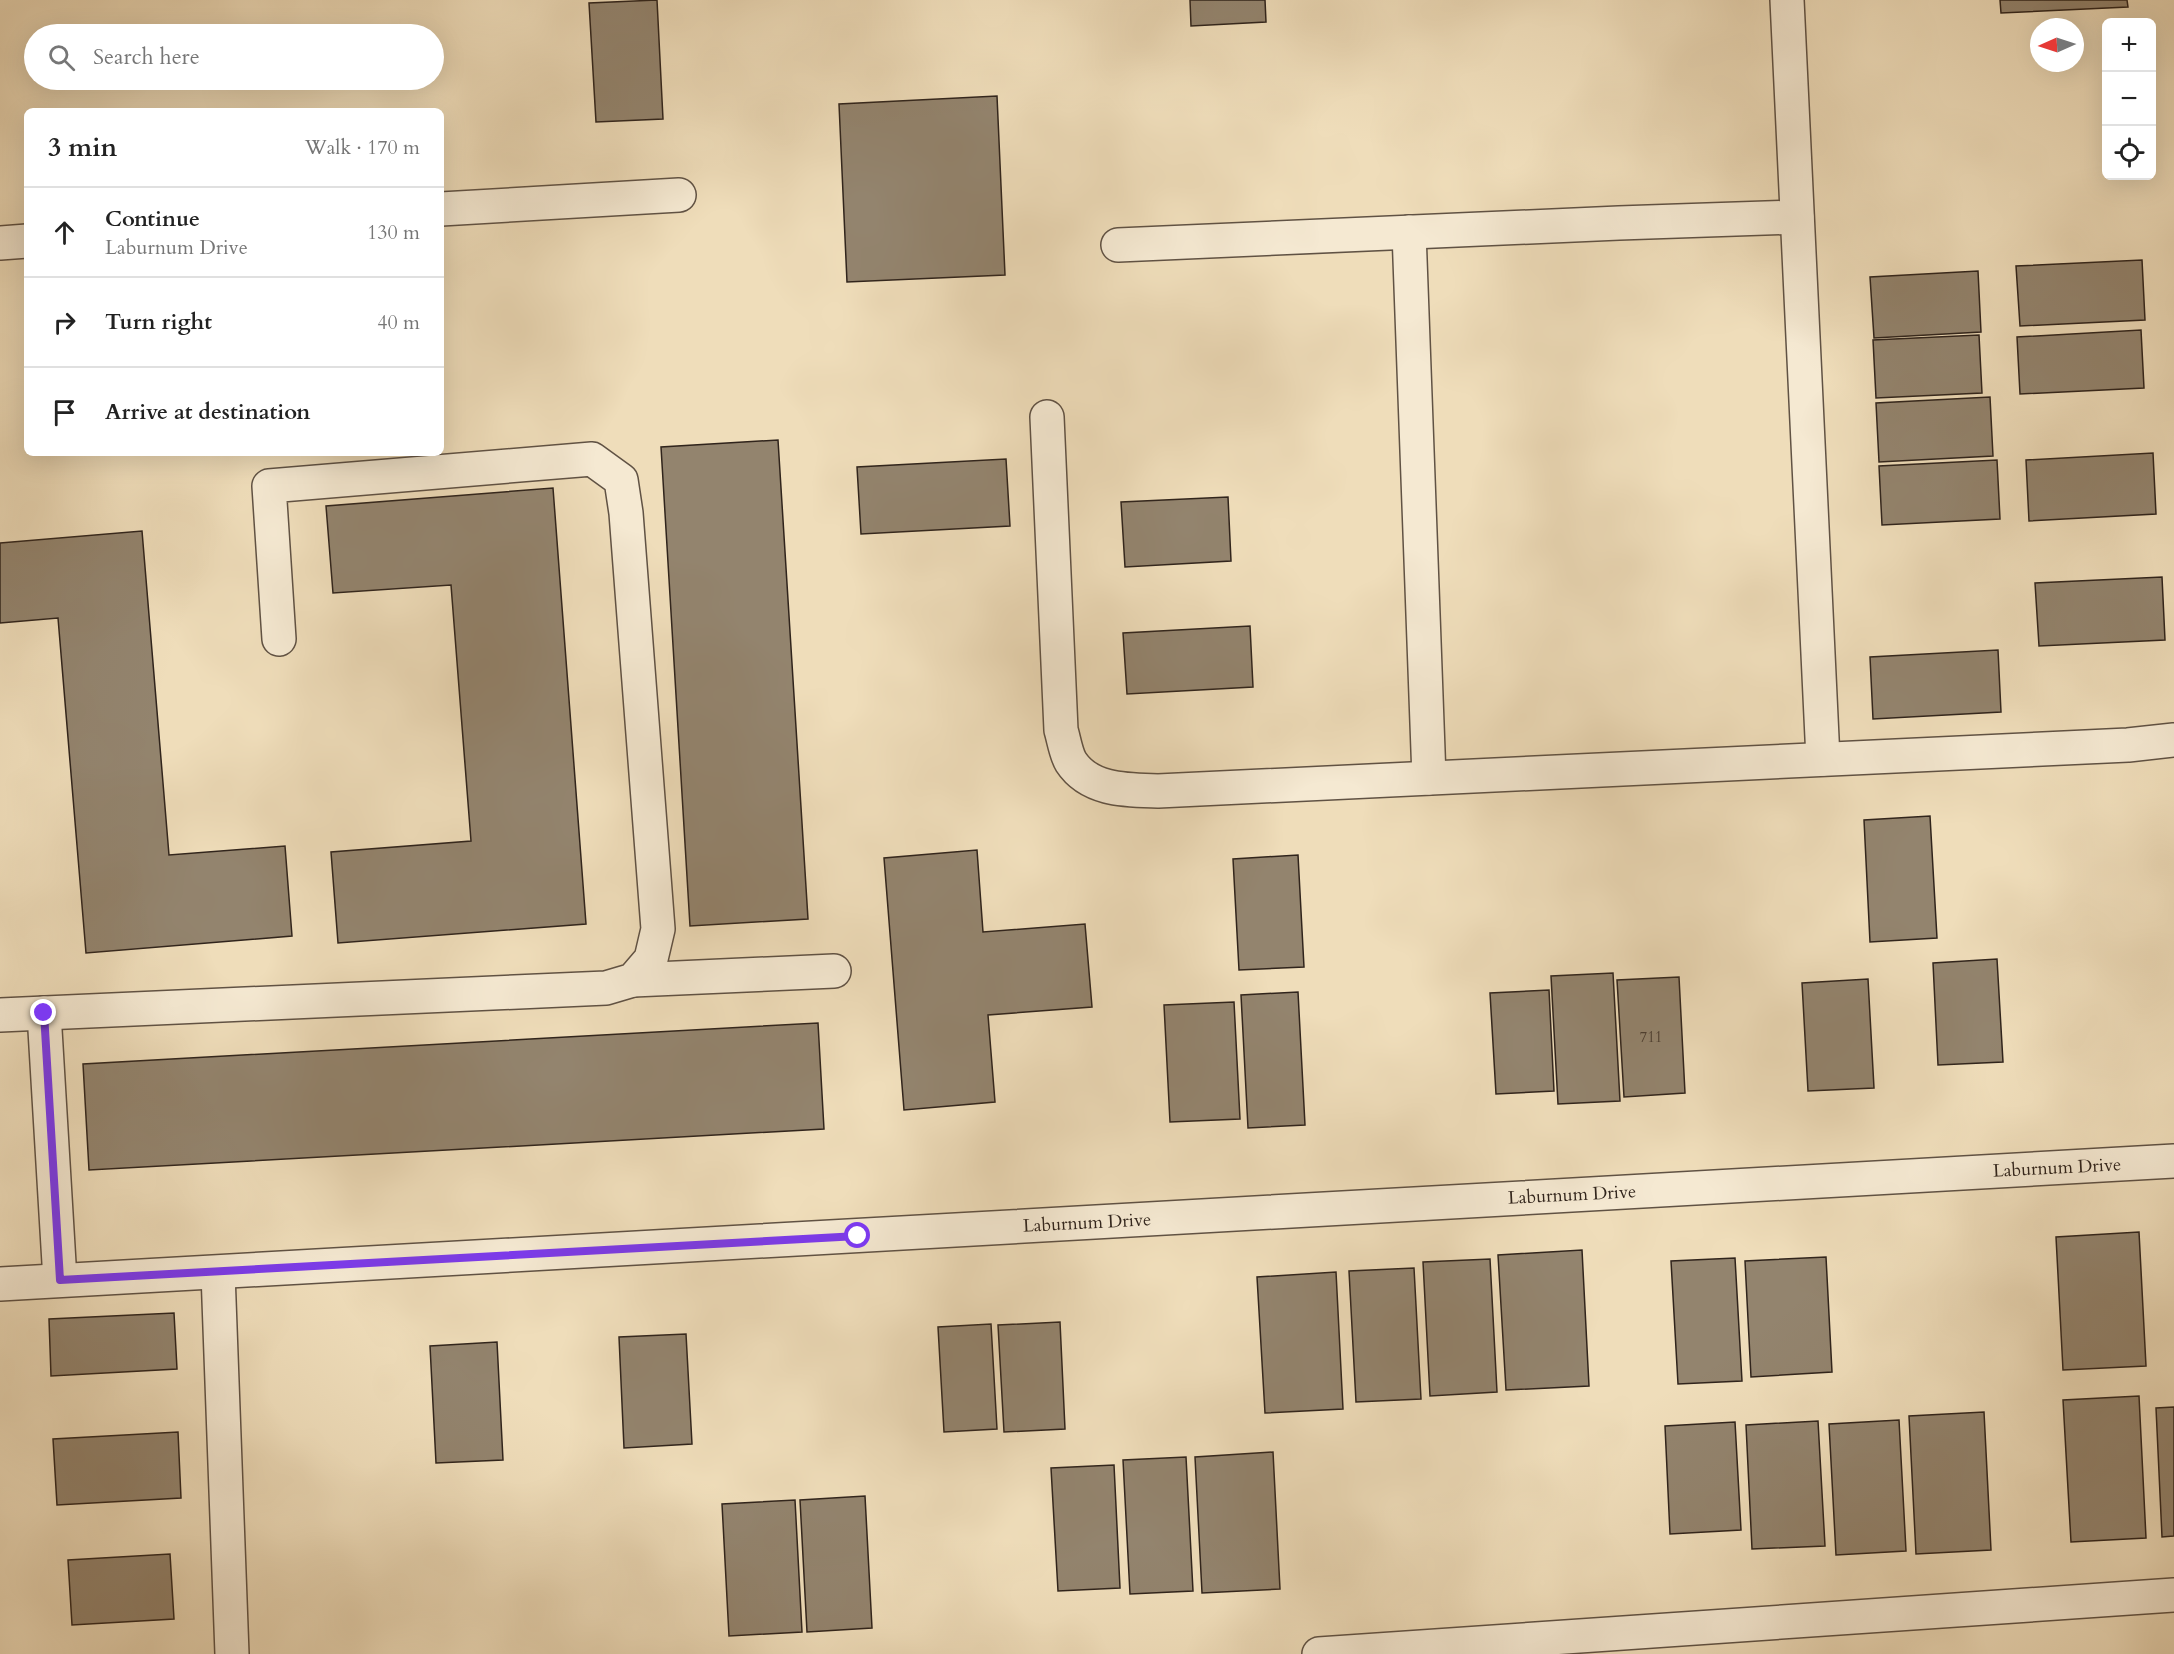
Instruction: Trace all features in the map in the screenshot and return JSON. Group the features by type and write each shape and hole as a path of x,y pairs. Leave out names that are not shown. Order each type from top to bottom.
{"street":[{"path":"1787,0 1823,759"},
{"path":"444,209 679,195"},
{"path":"1118,244 1797,217"},
{"path":"1409,232 1429,778"},
{"path":"0,243 24,241"},
{"path":"1047,417 1061,730 1071,762 1090,782 1122,790 1158,791 2128,745 2174,740"},
{"path":"279,639 269,486 592,459 621,480 626,513 658,929 651,958 633,980"},
{"path":"0,1015 606,988 633,980 834,971"},
{"path":"44,1013 60,1280"},
{"name":"Laburnum Drive","path":"0,1284 2174,1161"},
{"path":"218,1273 232,1654"},
{"path":"1319,1654 1425,1650 2174,1595"}],"building":[{"path":"657,0 663,119 596,122 589,3"},
{"path":"1190,0 1265,0 1266,22 1191,26"},
{"path":"2000,0 2127,0 2128,7 2001,13"},
{"path":"997,96 1005,275 847,282 839,104"},
{"path":"2142,260 2145,320 2020,326 2016,266"},
{"path":"1978,271 1981,332 1874,338 1870,277"},
{"path":"2141,330 2144,388 2020,394 2017,337"},
{"path":"1979,335 1982,393 1876,398 1873,340"},
{"path":"1990,397 1993,456 1879,462 1876,403"},
{"path":"778,440 808,919 690,926 661,447"},
{"path":"2153,453 2156,514 2029,521 2026,460"},
{"path":"1006,459 1010,526 861,534 857,467"},
{"path":"1997,460 2000,519 1882,525 1879,466"},
{"path":"553,488 586,924 338,943 331,852 471,841 451,585 333,593 326,506"},
{"path":"1228,497 1231,561 1125,567 1121,502"},
{"path":"142,531 169,855 285,846 292,936 86,953 58,618 0,623 0,543"},
{"path":"2162,577 2165,640 2039,646 2035,583"},
{"path":"1250,626 1253,687 1127,694 1123,633"},
{"path":"1998,650 2001,712 1873,719 1870,657"},
{"path":"1930,816 1937,938 1870,942 1864,820"},
{"path":"977,850 983,932 1085,924 1092,1007 988,1015 995,1102 904,1110 884,858"},
{"path":"1298,855 1304,967 1239,970 1233,859"},
{"path":"1997,959 2003,1062 1938,1065 1933,963"},
{"path":"1613,973 1620,1101 1558,1104 1551,976"},
{"path":"1679,977 1685,1093 1624,1097 1617,980"},
{"path":"1868,979 1874,1088 1808,1091 1802,983"},
{"path":"1549,990 1554,1091 1496,1094 1490,993"},
{"path":"1298,992 1305,1125 1248,1128 1241,995"},
{"path":"1234,1002 1240,1119 1170,1122 1164,1005"},
{"path":"818,1023 824,1129 89,1170 83,1064"},
{"path":"2139,1232 2146,1366 2063,1370 2056,1237"},
{"path":"1582,1250 1589,1386 1506,1390 1498,1255"},
{"path":"1826,1257 1832,1372 1751,1377 1745,1261"},
{"path":"1735,1258 1742,1381 1678,1384 1671,1261"},
{"path":"1490,1259 1497,1392 1430,1396 1423,1262"},
{"path":"1414,1268 1421,1399 1356,1402 1349,1271"},
{"path":"1336,1272 1343,1409 1265,1413 1257,1277"},
{"path":"174,1313 177,1369 51,1376 49,1319"},
{"path":"1060,1322 1065,1429 1004,1432 998,1325"},
{"path":"991,1324 997,1429 944,1432 938,1327"},
{"path":"686,1334 692,1444 624,1448 619,1337"},
{"path":"497,1342 503,1460 436,1463 430,1346"},
{"path":"2139,1396 2146,1538 2071,1542 2063,1400"},
{"path":"2174,1407 2174,1536 2162,1537 2156,1408"},
{"path":"1984,1412 1991,1550 1916,1554 1909,1416"},
{"path":"1899,1420 1906,1551 1836,1555 1829,1424"},
{"path":"1818,1421 1825,1546 1752,1549 1746,1425"},
{"path":"1735,1422 1741,1530 1670,1534 1665,1426"},
{"path":"178,1432 181,1498 57,1505 53,1439"},
{"path":"1273,1452 1280,1589 1202,1593 1195,1457"},
{"path":"1186,1457 1193,1591 1130,1594 1123,1460"},
{"path":"1114,1465 1120,1588 1058,1591 1051,1468"},
{"path":"865,1496 872,1628 807,1632 800,1500"},
{"path":"795,1500 802,1632 729,1636 722,1504"},
{"path":"170,1554 174,1619 72,1625 68,1560"}],"route":[{"path":"44,1013 60,1280 858,1236"}]}
